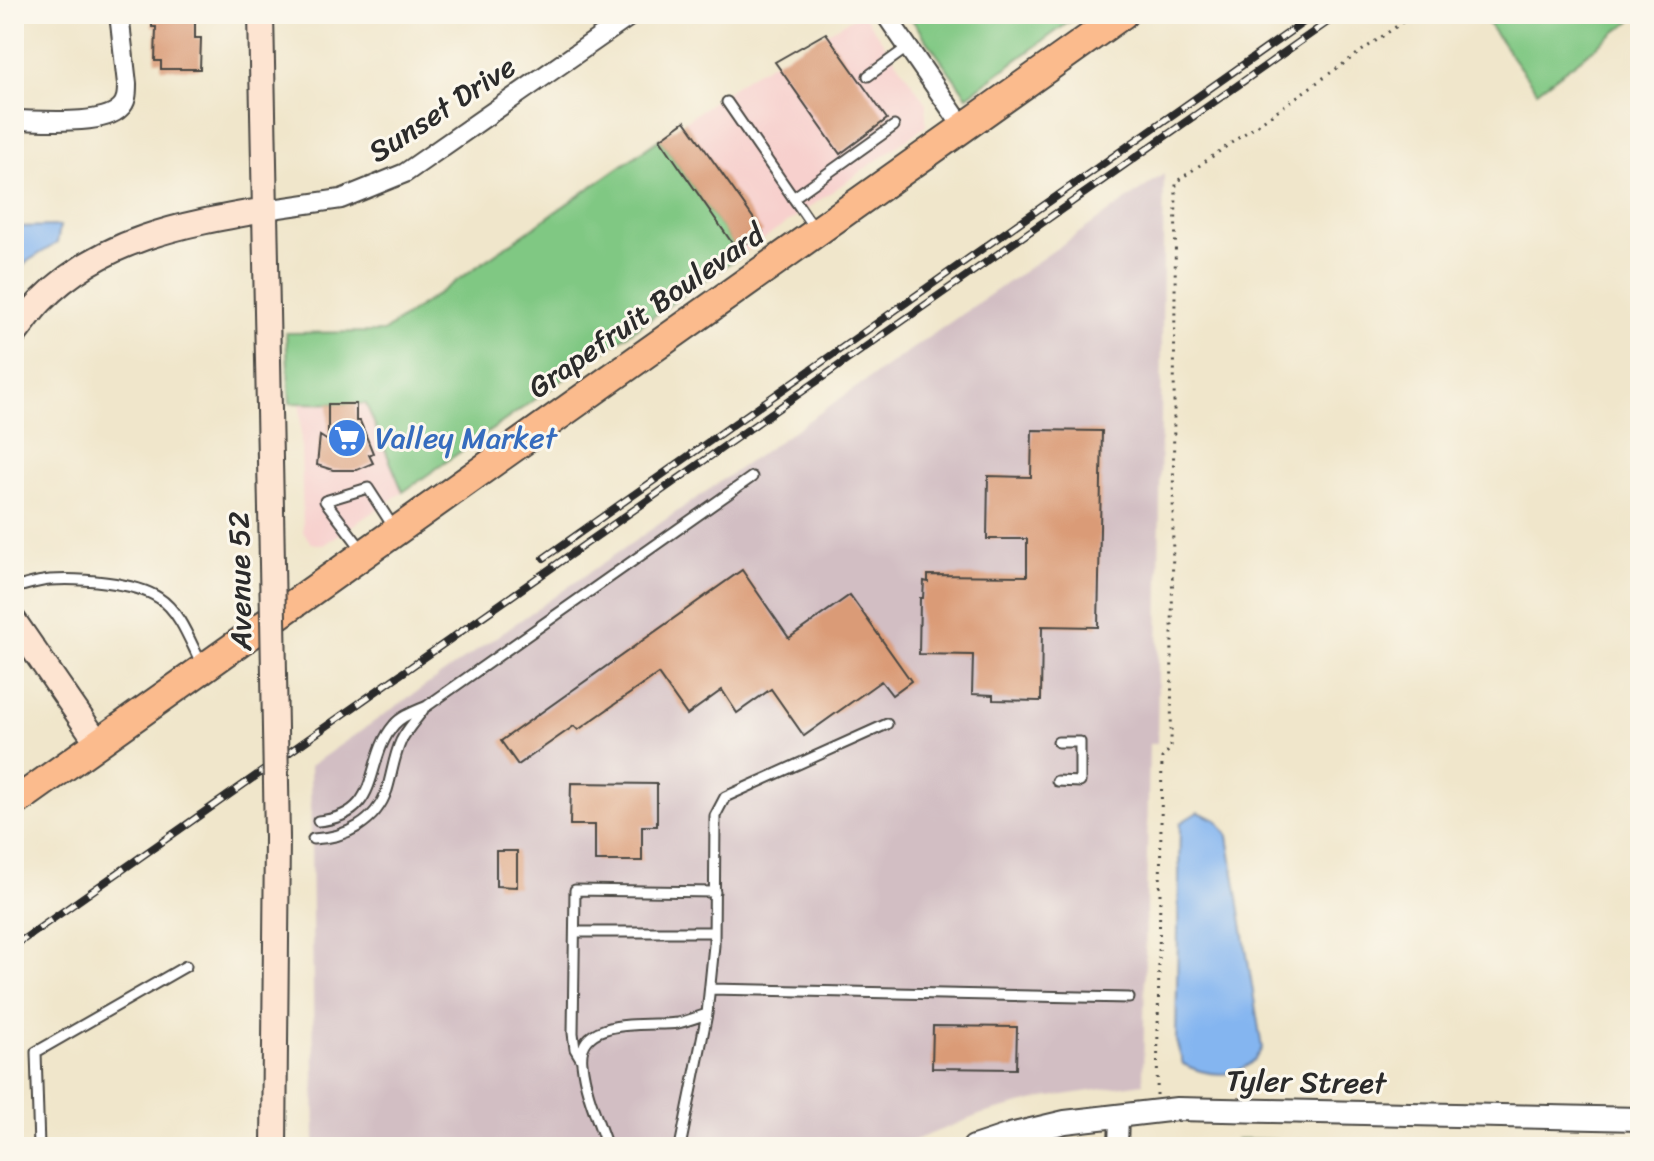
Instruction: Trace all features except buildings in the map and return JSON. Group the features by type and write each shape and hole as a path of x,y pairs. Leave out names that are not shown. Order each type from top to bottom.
{"main road":[{"name":"Avenue 52","path":"261,14 277,838 274,1147"},
{"name":"Grapefruit Boulevard","path":"14,803 1123,14"},
{"path":"14,335 49,294 77,270 114,249 137,238 216,218 265,210"},
{"path":"14,621 98,743"}],"street":[{"path":"14,120 96,118 111,115 122,107 127,96 127,84 119,14"},
{"name":"Sunset Drive","path":"265,210 341,199 405,173 633,14"},
{"path":"885,14 963,127"},
{"name":"Tyler Street","path":"974,1147 1065,1122 1156,1110 1640,1119"},
{"path":"1118,1147 1119,1115"}],"lane":[{"path":"868,76 908,47"},
{"path":"727,102 817,232"},
{"path":"793,198 894,126"},
{"path":"318,821 335,819 351,811 371,786 381,752 396,722 427,706 752,477"},
{"path":"365,553 325,501 368,488 396,531"},
{"path":"14,588 47,580 80,580 135,589 159,598 173,612 204,668"},
{"path":"313,839 339,836 360,827 376,811 386,793 401,741 427,706"},
{"path":"680,1147 710,989 715,816 725,797 887,724"},
{"path":"1057,781 1080,782 1080,742 1058,742"},
{"path":"371,786 386,793"},
{"path":"607,1147 586,1086 573,1033 575,890 715,892"},
{"path":"575,932 714,932"},
{"path":"39,1147 36,1052 186,966"},
{"path":"710,989 1129,998"},
{"path":"581,1059 585,1044 608,1027 679,1023 707,1014"}],"path":[{"path":"1156,1110 1162,758 1171,748 1176,182 1414,14"}],"shaded area":[{"path":"863,14 926,103 926,126 741,255 660,139 749,76"},
{"path":"1164,174 1157,744 1149,744 1143,1083 1044,1098 982,1114 897,1147 315,1147 310,766"},
{"path":"300,403 366,404 403,492 323,545 311,543 303,532"}],"green space":[{"path":"908,14 1080,14 967,96"},
{"path":"1481,14 1640,14 1537,91"},
{"path":"660,139 741,255 403,492 366,404 290,403 286,333 383,332"},
{"path":"1237,1139 1363,1142 1369,1147 1244,1147"}],"water":[{"path":"60,226 57,243 28,261 14,275 14,227"},
{"path":"1198,812 1217,820 1228,836 1262,1048 1247,1066 1238,1071 1217,1074 1183,1064 1176,1041 1180,823"}],"railway":[{"path":"544,558 1315,14"},
{"path":"14,946 1339,14"}],"place":[{"name":"Valley Market","path":"347,438"}]}
